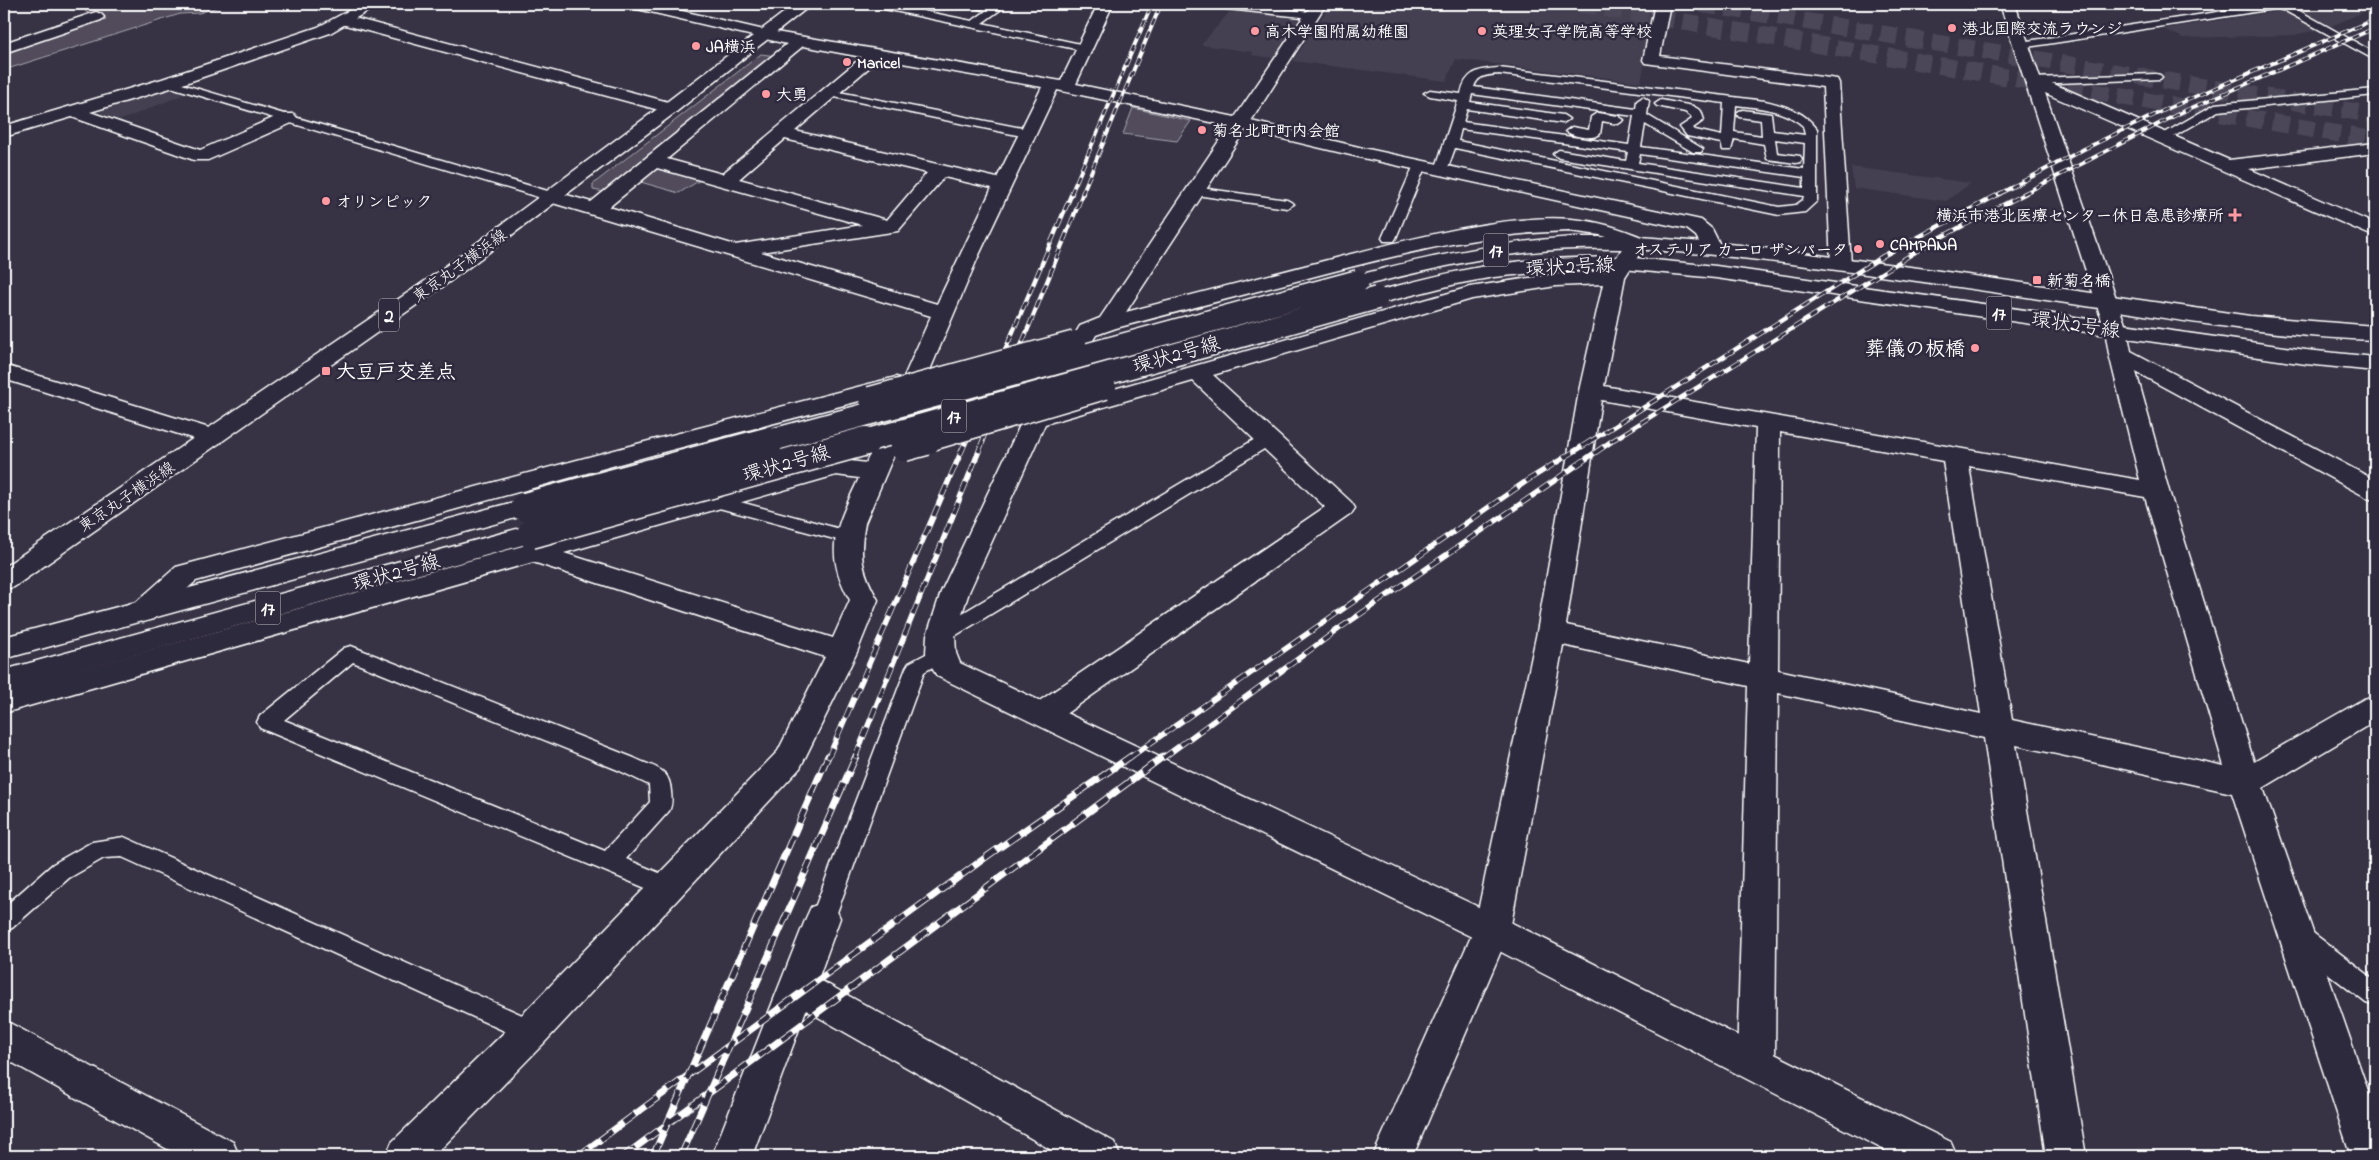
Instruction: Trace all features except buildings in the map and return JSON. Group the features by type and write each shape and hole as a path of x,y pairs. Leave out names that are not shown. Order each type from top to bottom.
{"street":[{"path":"4,132 168,83 324,30 372,4"},
{"path":"634,4 764,34 1059,86 1239,123 1441,170 1694,224 1705,233 1711,247"},
{"name":"東京丸子横浜線","path":"4,580 438,281 670,108 804,4"},
{"path":"406,1156 531,1031 788,760 842,652 864,600 850,576 846,552 852,523 944,313 1027,133 1085,48 1106,4"},
{"path":"1662,4 1651,60 1831,83 1841,264"},
{"path":"2007,4 2116,330 2120,354 2156,491 2245,783 2371,1156"},
{"path":"1108,323 1315,10"},
{"path":"4,48 96,17"},
{"path":"343,20 670,108"},
{"path":"595,209 800,41"},
{"path":"725,181 875,54"},
{"path":"2032,81 2375,231"},
{"path":"72,111 201,156 288,118"},
{"path":"782,133 1002,185"},
{"path":"2226,166 2375,148"},
{"path":"652,161 890,227"},
{"path":"733,250 890,227 940,170"},
{"path":"553,196 944,313"},
{"path":"1393,1156 1492,930 1551,632 1591,392 1625,261 1604,229 1569,225 1529,226 1481,232 1400,248 1108,323 1088,331 1035,419 955,592 943,652 1043,714 1492,930 1937,1156"},
{"name":"環状2号線","path":"4,648 143,612 1358,281 1484,251 1541,244 1625,261 1716,272 2306,357 2375,364"},
{"name":"環状2号線","path":"4,681 532,543 1377,298 1456,278 1494,271 1625,261 1711,247 2267,326 2375,333"},
{"path":"1035,419 1470,293 1556,280 1625,261"},
{"path":"870,398 1075,342"},
{"path":"2120,354 2375,491"},
{"path":"4,372 213,437"},
{"path":"1043,714 1342,508 1197,372"},
{"path":"143,612 186,574 650,448 914,380"},
{"path":"904,447 1105,388"},
{"path":"1591,392 2156,491"},
{"path":"1756,1063 1768,422"},
{"path":"1955,456 2066,1156"},
{"path":"4,702 532,543 714,501 835,467 874,472"},
{"path":"532,543 842,652"},
{"path":"1551,632 2245,783 2375,707"},
{"path":"732,1156 823,918"},
{"path":"797,986 1100,1156"},
{"path":"4,1038 219,1156"}],"lane":[{"path":"875,4 1085,48"},
{"path":"969,4 995,10 973,25"},
{"path":"2021,44 2284,4 2375,57"},
{"path":"1219,5 1315,10"},
{"path":"1441,170 1466,94 1475,75 1490,71 1570,92 1642,106 1765,105 1795,114 1806,121 1811,129 1810,202 1800,210 1779,210 1629,181 1453,134"},
{"path":"2032,81 2156,77"},
{"path":"168,83 553,196"},
{"path":"1466,94 1525,86 1570,92 1642,106 1689,109 1699,116 1698,120 1686,127 1691,134 1770,141 1771,156 1809,168"},
{"path":"1430,93 1570,92"},
{"path":"1560,129 1570,92"},
{"path":"2162,138 2215,108 2375,92"},
{"path":"829,94 1027,133"},
{"path":"1466,94 1484,108 1634,150 1722,162 1809,168"},
{"path":"1453,134 1530,135 1560,129 1594,134 1597,117 1642,106"},
{"path":"1642,106 1675,136 1722,162"},
{"path":"1629,181 1642,106"},
{"path":"1722,162 1727,138 1729,106"},
{"path":"1729,106 1767,117 1767,134 1812,140"},
{"path":"1484,108 1483,114 1489,119 1520,120 1529,123 1532,126 1530,135"},
{"path":"1453,134 1632,167 1810,193"},
{"path":"1662,141 1675,136"},
{"path":"1389,238 1420,165"},
{"path":"1194,191 1287,204"},
{"path":"823,918 916,668 1268,439"},
{"path":"714,501 849,537"},
{"path":"609,862 661,805 660,780 626,764 351,653 267,722 668,887"},
{"path":"4,921 61,871 100,849 124,847 531,1031"},
{"path":"2296,934 2375,995"}],"shaded area":[{"path":"81,4 226,4 199,13 180,14 4,70 4,54 106,19 86,12"},
{"name":"英理女子学院高等学校","path":"1331,4 1656,4 1641,82 1456,59 1446,81 1293,61"},
{"path":"2321,4 2375,4 2375,7 2329,27 2296,8"},
{"name":"高木学園附属幼稚園","path":"1232,9 1306,18 1280,59 1252,55 1253,52 1201,45"},
{"path":"2286,10 2322,29 2294,35 2183,38 2163,29"},
{"path":"761,54 776,56 605,192 593,190 593,184"},
{"path":"169,90 185,94 121,120 100,113 105,107 157,91"},
{"path":"1133,108 1191,121 1177,141 1123,134"},
{"path":"654,166 702,179 679,193 637,181"},
{"path":"1851,167 1971,183 1946,201 1854,188"}],"tunnel":[{"path":"1580,4 2375,140"},
{"path":"1701,4 2375,115"}],"railway":[{"path":"1071,194 1152,4"},
{"path":"1082,194 1161,4"},
{"path":"1999,194 2084,149 2169,108 2375,19"},
{"path":"2023,194 2182,112 2375,28"},
{"path":"966,442 1072,193"},
{"path":"982,442 1083,193"},
{"path":"1589,442 1883,256 2001,193"},
{"path":"1610,442 1928,244 2026,193"},
{"path":"828,758 966,441"},
{"path":"855,758 983,441"},
{"path":"1129,758 1528,480 1591,441"},
{"path":"1163,758 1340,628 1612,441"},
{"path":"688,1075 828,756"},
{"path":"730,1045 856,756"},
{"path":"730,1045 989,855 1131,756"},
{"path":"708,1094 1164,756"},
{"path":"688,1075 730,1045"},
{"path":"708,1094 730,1045"},
{"path":"578,1156 688,1075"},
{"path":"667,1124 688,1075"},
{"path":"667,1124 708,1094"},
{"path":"681,1156 708,1094"},
{"path":"624,1156 667,1124"},
{"path":"653,1156 667,1124"}],"place":[{"name":"港北国際交流ラウンジ","path":"1952,28"},
{"name":"高木学園附属幼稚園","path":"1255,31"},
{"name":"英理女子学院高等学校","path":"1482,31"},
{"name":"JA横浜","path":"696,46"},
{"name":"Maricel","path":"847,62"},
{"name":"大勇","path":"766,94"},
{"name":"菊名北町町内会館","path":"1202,130"},
{"name":"オリンピック","path":"326,201"},
{"name":"横浜市港北医療センター休日急患診療所","path":"2235,215"},
{"name":"CAMPANA","path":"1880,244"},
{"name":"オステリア カーロ ザンパータ","path":"1858,249"},
{"name":"新菊名橋","path":"2037,280"},
{"name":"葬儀の板橋","path":"1975,348"},
{"name":"大豆戸交差点","path":"326,371"}]}
